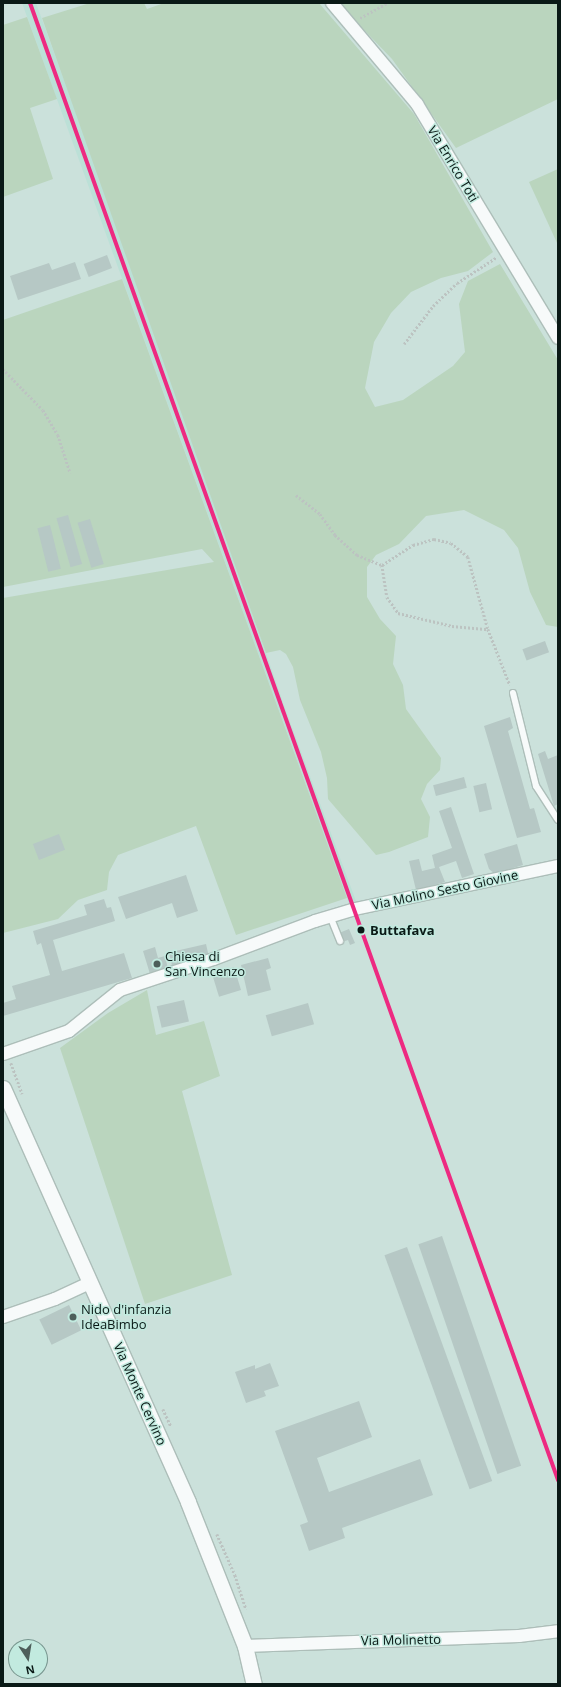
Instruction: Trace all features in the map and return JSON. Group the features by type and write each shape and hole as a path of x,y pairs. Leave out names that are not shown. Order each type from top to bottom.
{"street":[{"name":"Via Enrico Toti","path":"332,3 417,104 558,338"},
{"name":"Via Molino Sesto Giovine","path":"3,1054 69,1031 120,990 214,960 330,916 558,866"},
{"name":"Via Monte Cervino","path":"3,1088 188,1502 244,1646 254,1684"},
{"path":"3,1317 55,1299 90,1283"},
{"name":"Via Molinetto","path":"244,1646 519,1636 558,1631"}],"lane":[{"path":"513,693 536,786 558,820"},
{"path":"330,916 340,941"}],"path":[{"path":"350,24 388,3"},
{"path":"404,344 433,306 457,283 506,251"},
{"path":"3,369 43,410 58,435 70,473"},
{"path":"296,495 320,514 335,535 357,555 382,565"},
{"path":"382,565 413,545 434,539 452,543 468,557 488,629 513,693"},
{"path":"382,565 387,597 398,613 452,626 488,629"}],"shaded area":[{"path":"22,3 36,3 133,269 286,711 356,901 349,904 347,898"},
{"path":"90,3 144,3 147,9 164,3 319,3 414,114 493,252 468,271 441,278 411,292 391,313 374,342 365,388 375,407 403,400 453,366 465,352 459,304 468,281 500,264 558,360 558,627 546,625 530,592 518,548 504,530 464,510 426,516 399,544 376,555 367,567 367,597 380,619 396,636 393,664 403,685 406,709 441,758 440,770 427,784 421,799 430,817 428,837 389,852 376,855 328,799 327,778 321,752 300,700 293,667 286,654 280,650 266,653 42,18"},
{"path":"338,3 558,3 558,99 456,148 392,59"},
{"path":"27,17 57,99 30,108 53,179 3,197 3,25"},
{"path":"558,169 558,245 529,182"},
{"path":"122,279 347,898 236,935 196,826 118,855 109,872 107,890 78,900 58,919 3,933 3,598 214,562 202,549 3,587 3,320"},
{"path":"147,990 156,1035 204,1021 220,1076 182,1091 232,1275 145,1304 60,1048 108,1013"}],"building":[{"path":"107,255 112,268 89,277 84,264"},
{"path":"75,262 81,279 18,300 10,276 49,263 52,270"},
{"path":"68,515 82,564 71,567 56,518"},
{"path":"90,519 104,564 91,568 78,523"},
{"path":"50,525 61,569 48,572 37,528"},
{"path":"545,641 549,652 527,660 522,649"},
{"path":"510,717 513,728 508,731 530,809 534,808 541,832 517,838 484,726"},
{"path":"545,751 548,759 558,755 558,804 554,806 538,754"},
{"path":"464,777 467,788 436,796 433,785"},
{"path":"486,783 492,809 479,812 473,786"},
{"path":"451,807 474,874 462,878 456,861 439,867 445,882 416,890 409,861 419,859 422,871 435,868 432,855 452,848 439,811"},
{"path":"59,834 65,850 39,860 33,844"},
{"path":"517,844 523,865 495,874 489,869 484,854"},
{"path":"186,875 198,911 177,918 172,903 126,919 118,897"},
{"path":"104,899 107,908 111,907 115,921 53,940 62,971 124,953 132,978 3,1016 3,1003 16,999 12,986 50,975 41,943 37,945 33,931 87,915 84,905"},
{"path":"349,929 355,943 350,945 348,940 342,942 339,933"},
{"path":"206,944 209,957 172,965 169,953"},
{"name":"Chiesa di San Vincenzo","path":"155,947 158,958 165,956 168,969 150,974 143,951"},
{"path":"268,958 271,968 266,970 271,990 248,996 241,965"},
{"path":"234,967 241,990 219,997 212,974"},
{"path":"184,1000 189,1021 162,1028 157,1006"},
{"path":"308,1003 314,1024 272,1036 266,1015"},
{"path":"442,1236 521,1466 497,1474 418,1244"},
{"path":"407,1247 492,1481 470,1489 384,1255"},
{"path":"69,1305 81,1330 52,1345 39,1319"},
{"path":"270,1363 279,1386 264,1391 266,1396 246,1403 235,1372 255,1365 255,1369"},
{"path":"359,1401 372,1437 317,1458 329,1492 420,1459 433,1495 342,1528 345,1538 309,1551 300,1525 308,1522 275,1431"}],"transit line":[{"path":"30,3 558,1480"}],"place":[{"name":"Buttafava","path":"361,930"},
{"name":"Chiesa di San Vincenzo","path":"157,964"},
{"name":"Nido d'infanzia IdeaBimbo","path":"73,1317"}]}
